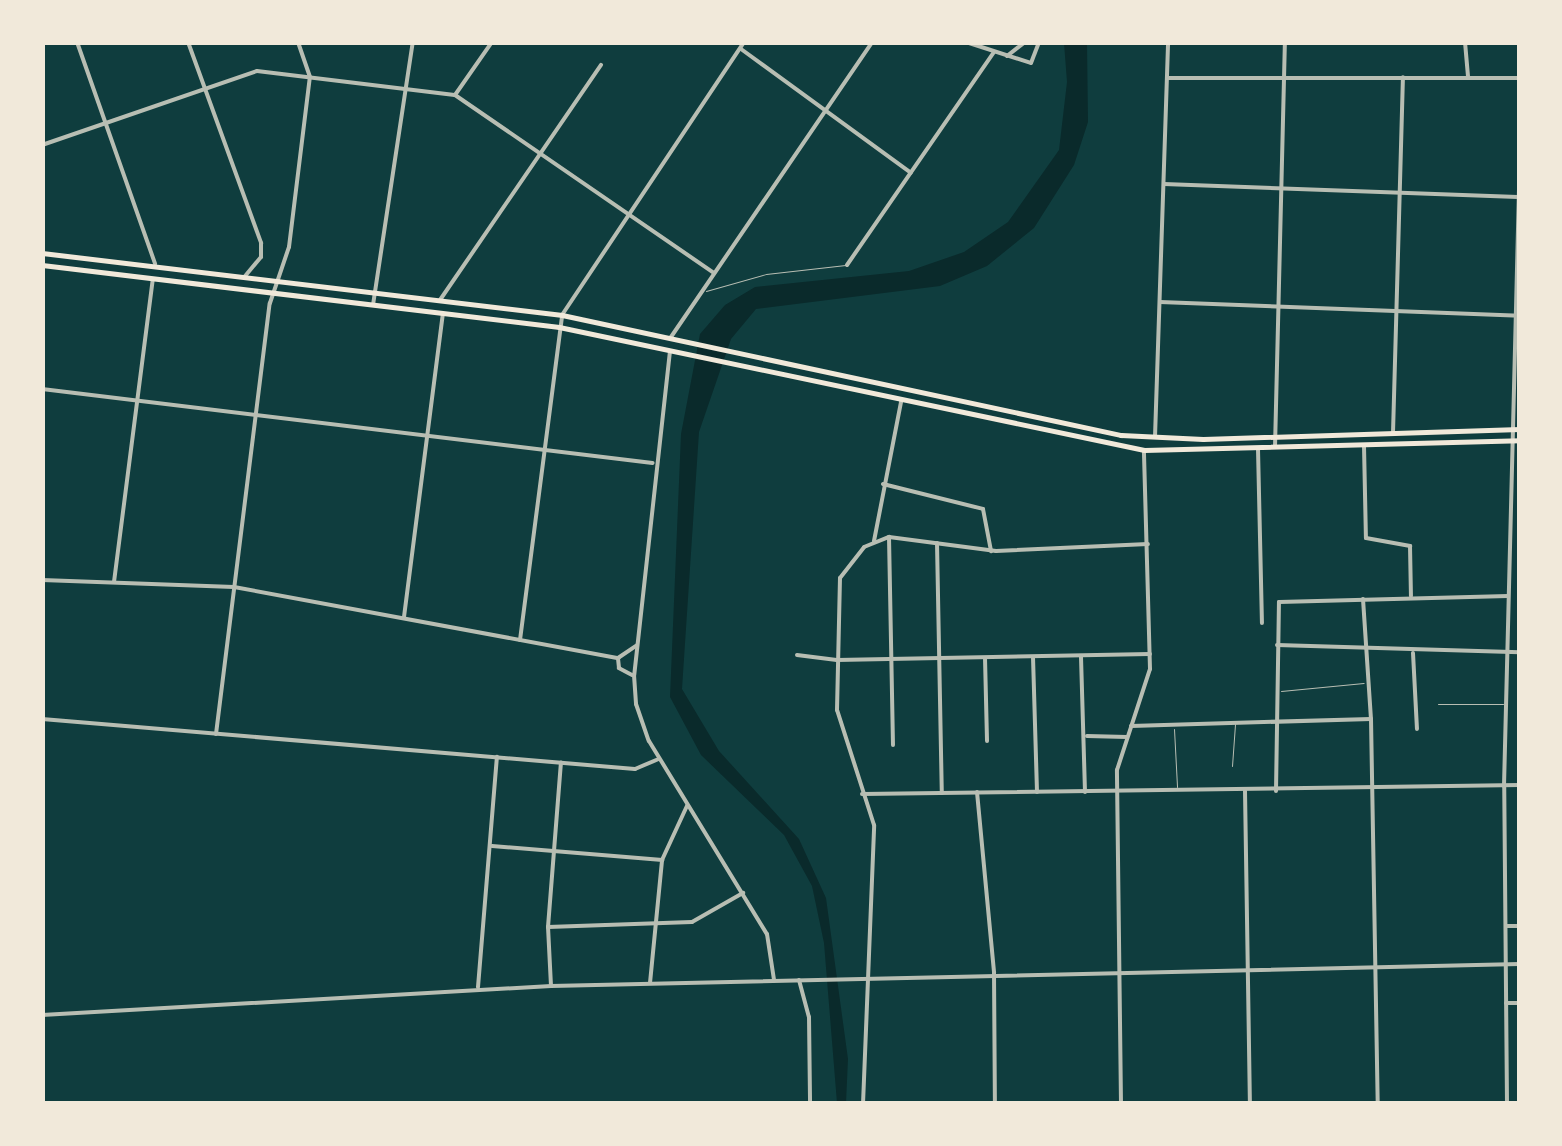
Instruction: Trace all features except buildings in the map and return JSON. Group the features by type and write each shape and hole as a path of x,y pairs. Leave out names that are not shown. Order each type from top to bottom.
{"main road":[{"path":"42,253 562,315 963,402 1155,438 1516,429"},
{"path":"42,265 559,327 959,416 1144,450 1516,440"}],"street":[{"path":"77,42 154,266"},
{"path":"188,42 261,243 259,261 244,277"},
{"path":"216,734 274,293 290,247 310,77 298,42"},
{"path":"373,306 413,42"},
{"path":"456,95 492,42"},
{"path":"520,640 562,315 744,42"},
{"path":"671,337 872,42"},
{"path":"966,42 1036,62 1038,42"},
{"path":"1007,56 1025,42"},
{"path":"1155,438 1168,42"},
{"path":"1275,448 1285,42"},
{"path":"1465,42 1468,77"},
{"path":"740,48 911,173"},
{"path":"847,265 994,52"},
{"path":"440,300 601,65"},
{"path":"42,144 204,85 257,71 456,95 714,273"},
{"path":"1393,433 1403,77"},
{"path":"1167,78 1520,78"},
{"path":"1507,1104 1504,786 1516,440 1520,150"},
{"path":"1164,184 1519,197"},
{"path":"114,583 153,279"},
{"path":"1160,302 1517,316"},
{"path":"404,618 443,314"},
{"path":"670,350 634,675 639,717 659,758 767,934 774,980"},
{"path":"42,389 655,464"},
{"path":"874,541 902,402"},
{"path":"959,416 963,402"},
{"path":"1364,446 1366,538 1410,546 1411,598"},
{"path":"1258,449 1262,622"},
{"path":"1121,1104 1117,792 1127,737 1150,654 1144,450"},
{"path":"884,484 982,509 991,551"},
{"path":"863,1104 874,825 840,729 840,578 874,541 889,537 991,551 1148,544"},
{"path":"889,537 893,745"},
{"path":"977,550 986,538"},
{"path":"936,543 942,793"},
{"path":"42,580 234,588 618,658 637,645"},
{"path":"1276,793 1279,602 1508,596"},
{"path":"1363,600 1372,720 1378,1104"},
{"path":"1508,610 1520,610"},
{"path":"1278,645 1364,643 1413,653 1520,652"},
{"path":"1413,653 1417,728"},
{"path":"797,655 892,660 1150,654"},
{"path":"1081,657 1085,792"},
{"path":"618,658 623,672 634,675"},
{"path":"985,658 987,741"},
{"path":"1033,658 1037,792"},
{"path":"42,720 634,768 659,758"},
{"path":"1132,726 1372,720"},
{"path":"1084,736 1127,737"},
{"path":"478,989 497,757"},
{"path":"551,986 548,926 561,763"},
{"path":"862,794 1276,793 1372,786 1520,785"},
{"path":"1245,791 1250,1104"},
{"path":"978,792 994,974 995,1104"},
{"path":"650,983 662,860 688,806"},
{"path":"490,846 662,860"},
{"path":"548,926 692,922 743,893"},
{"path":"1506,926 1520,926"},
{"path":"42,1015 551,986 1249,966 1520,964"},
{"path":"799,979 808,1017 810,1104"},
{"path":"1506,1003 1520,1003"}],"lane":[{"path":"703,290 791,269 847,265"},
{"path":"1279,691 1368,683"},
{"path":"1438,704 1506,704"},
{"path":"1232,766 1234,724"},
{"path":"1174,725 1178,791"}],"water":[{"path":"1064,43 1087,43 1088,122 1074,165 1034,228 987,266 940,286 756,309 731,339 699,432 682,689 719,751 799,839 826,898 848,1059 846,1103 837,1103 824,943 812,886 784,835 701,755 670,697 681,434 700,334 725,305 755,287 909,271 964,252 1008,222 1059,150 1067,82"}]}
